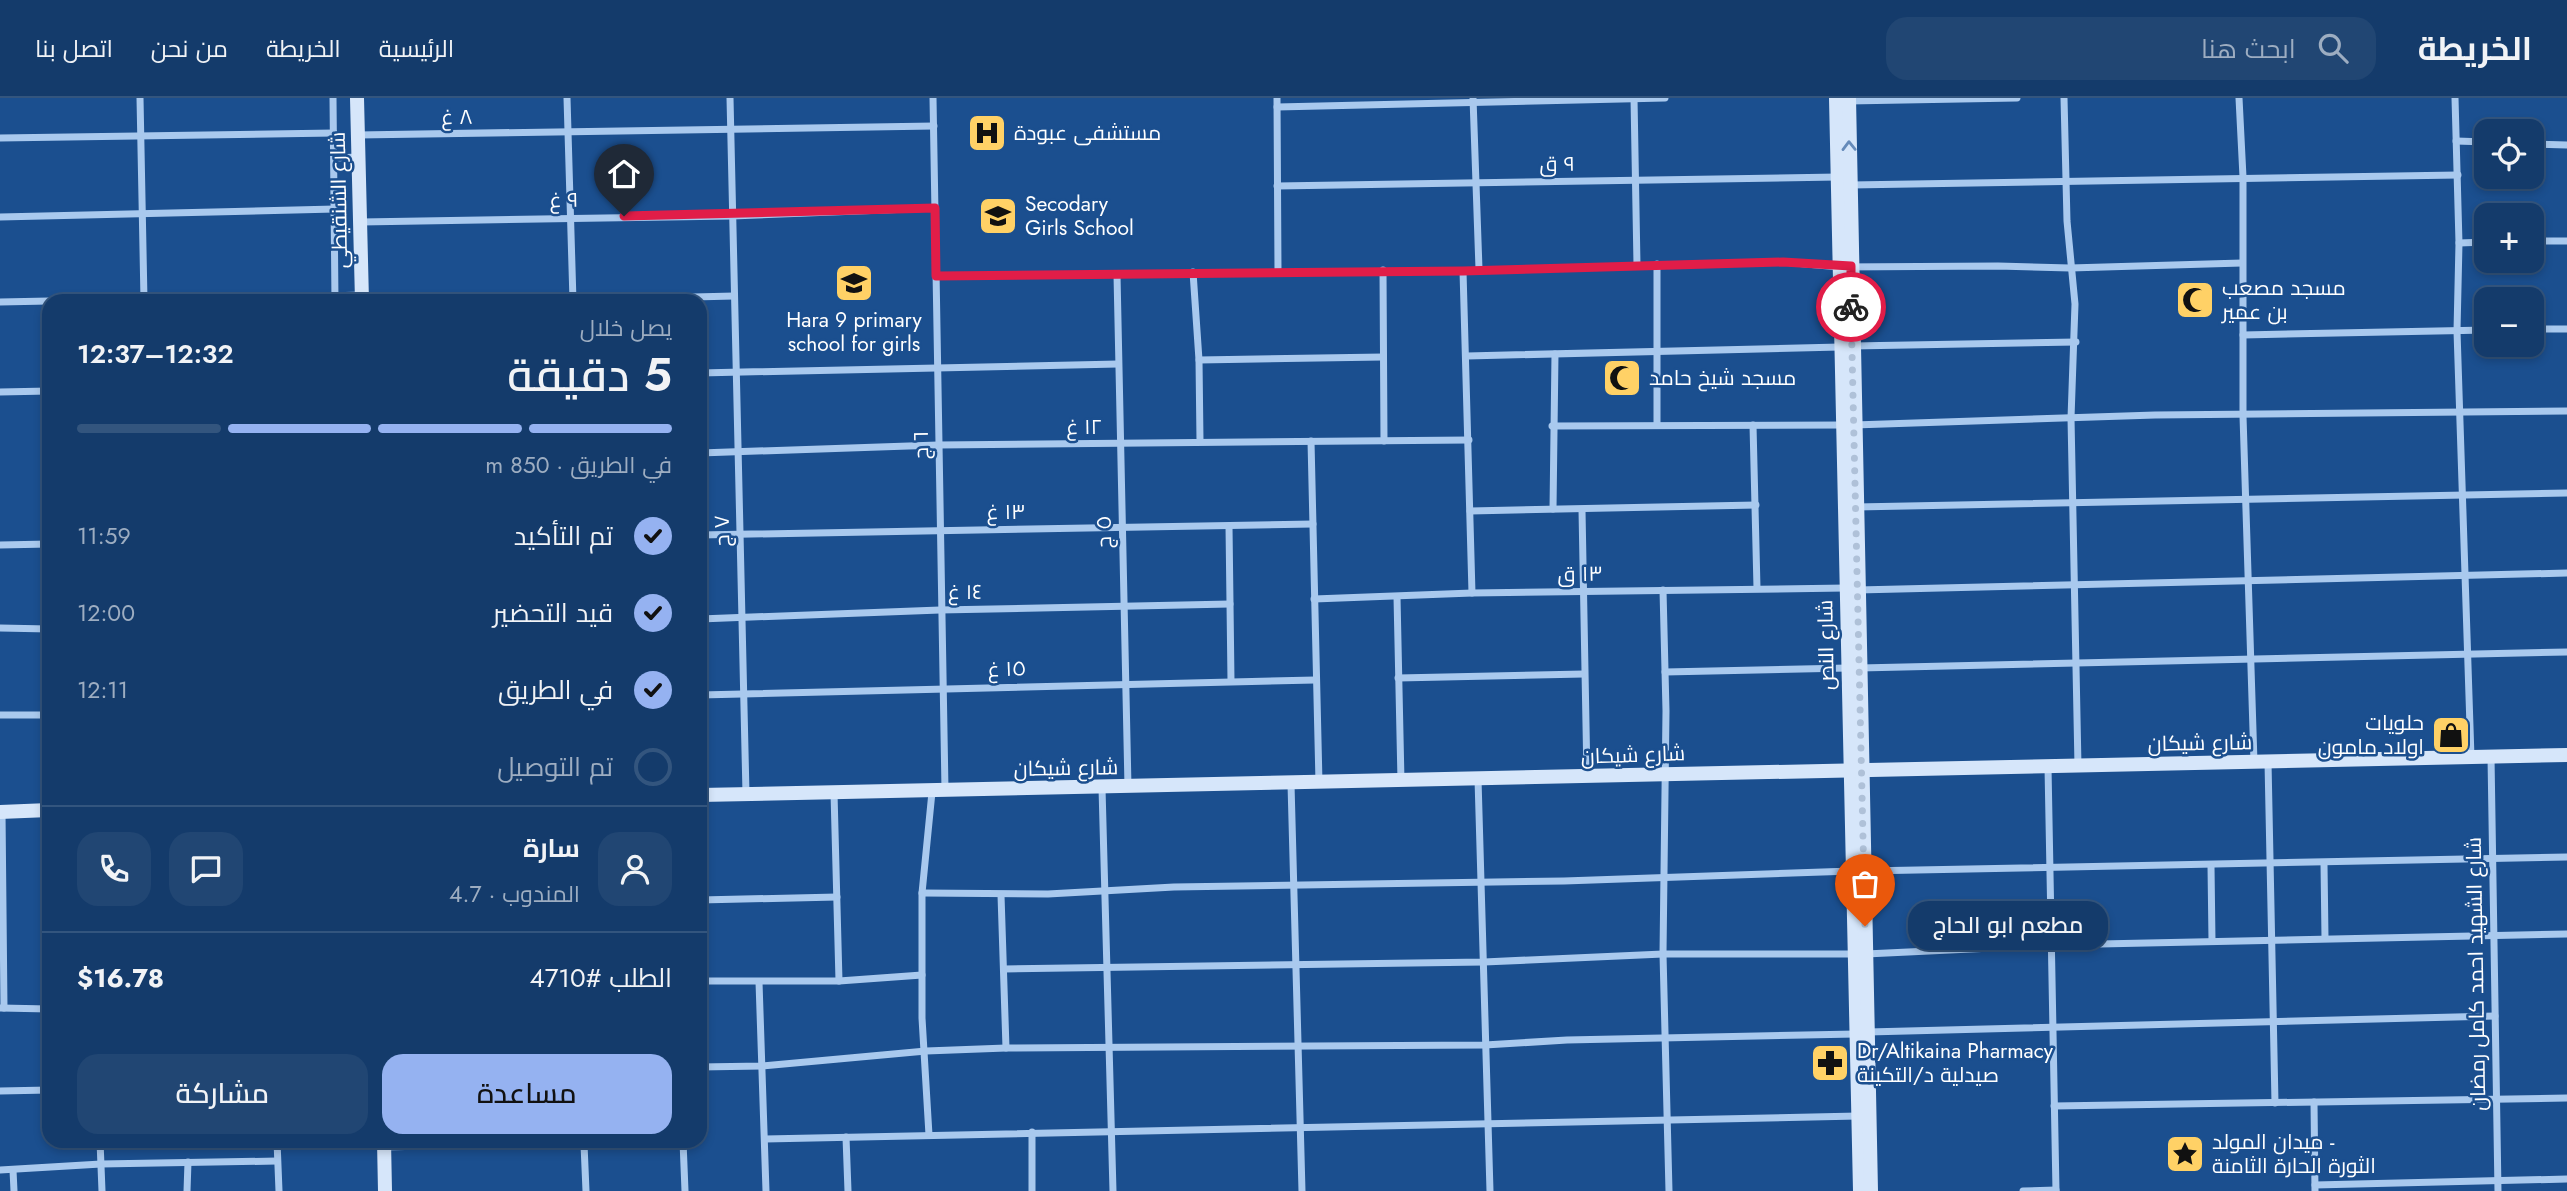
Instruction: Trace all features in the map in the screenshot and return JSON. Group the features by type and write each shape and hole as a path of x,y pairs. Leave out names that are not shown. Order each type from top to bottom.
{"street":[{"path":"140,98 144,294"},
{"path":"332,98 335,294"},
{"name":"شارع الشنقيطي","path":"357,98 362,294"},
{"path":"567,98 573,294"},
{"name":"٧ ج","path":"730,98 734,372 746,795"},
{"name":"٦ ج","path":"929,1135 922,975 922,893 938,792 942,688 933,98"},
{"path":"1277,98 1278,271"},
{"path":"1277,107 1665,98"},
{"path":"1843,99 2017,98"},
{"path":"2064,98 2070,268 2076,342 2071,418 2071,503 2078,766"},
{"path":"2239,98 2243,177 2243,416 2248,581 2251,657 2271,865 2276,1103"},
{"path":"2455,98 2459,243 2457,331 2470,757"},
{"path":"1634,99 1638,180 1637,265"},
{"name":"شارع النص","path":"1843,99 1860,954 1860,1191"},
{"path":"1474,101 1479,269"},
{"name":"٨ غ","path":"358,135 934,126"},
{"path":"0,138 334,134"},
{"path":"2456,141 2474,142"},
{"path":"2544,144 2567,145"},
{"path":"335,158 359,157"},
{"name":"٩ ق","path":"1277,186 1638,180 2066,180 2458,175"},
{"name":"٩ غ","path":"361,222 732,216 935,208"},
{"path":"0,217 335,209"},
{"path":"2544,242 2567,241"},
{"path":"2459,243 2474,242"},
{"path":"936,276 1463,271 1783,262 1846,267 2070,268 2242,263"},
{"path":"1657,264 1657,425"},
{"path":"1383,270 1384,441"},
{"path":"1463,271 1472,593"},
{"path":"1193,272 1199,360 1200,442"},
{"name":"٥ ج","path":"1117,275 1128,788"},
{"path":"707,297 734,296"},
{"path":"0,302 42,301"},
{"path":"2544,329 2567,328"},
{"path":"2243,335 2474,330"},
{"path":"1466,356 2076,342"},
{"path":"1553,509 1555,354"},
{"path":"1199,360 1383,357"},
{"path":"707,373 1118,364"},
{"path":"0,392 42,391"},
{"path":"1552,426 1848,425 2071,418 2567,411"},
{"path":"1753,425 1758,588"},
{"name":"شارع النص","path":"1848,425 1855,508 1852,589"},
{"name":"١٢ غ","path":"707,453 938,445 1469,440"},
{"path":"1311,442 1319,783"},
{"path":"1855,508 2247,497 2567,493"},
{"path":"1470,511 1756,505"},
{"path":"1581,509 1587,778"},
{"name":"١٣ غ","path":"707,535 1313,524"},
{"path":"1229,526 1231,681"},
{"path":"0,545 42,544"},
{"name":"١٣ ق","path":"1314,599 1758,588 2075,587 2567,573"},
{"path":"1663,590 1663,954 1669,1191"},
{"path":"1397,597 1402,781"},
{"name":"١٤ غ","path":"707,619 940,610 1230,604"},
{"path":"0,628 42,629"},
{"path":"1665,672 2567,652"},
{"path":"1398,678 1584,674"},
{"name":"١٥ غ","path":"707,695 1124,682 1315,680"},
{"path":"0,715 42,715"},
{"name":"شارع شيكان","path":"707,795 2567,755"},
{"name":"شارع الشهيد احمد كامل رمضان","path":"2491,756 2498,1191"},
{"path":"2023,1191 2056,1191 2048,767"},
{"path":"1478,779 1490,1191"},
{"path":"1291,783 1302,1191"},
{"path":"1102,788 1113,1191"},
{"path":"834,792 839,981"},
{"path":"42,810 1,812 2,1008 42,1009"},
{"path":"922,893 1001,895 1294,884 2567,857"},
{"path":"2324,864 2325,938"},
{"path":"2211,866 2212,941"},
{"path":"1001,895 1006,1048"},
{"path":"707,900 837,897"},
{"path":"1004,968 1484,962 1663,954 1860,954 2053,944 2567,934"},
{"path":"707,981 839,981 922,975"},
{"path":"759,982 766,1191"},
{"path":"707,1067 762,1066 926,1051 1006,1048 1297,1044 1485,1045 2053,1026 2495,1016"},
{"name":"شارع النص","path":"1861,1033 1871,1191"},
{"path":"0,1091 42,1090"},
{"path":"2054,1106 2567,1098"},
{"path":"2314,1102 2315,1188 2567,1179"},
{"path":"765,1139 1858,1116"},
{"path":"1032,1132 1032,1191"},
{"path":"846,1137 848,1191"},
{"path":"100,1148 102,1191"},
{"path":"276,1148 279,1191"},
{"path":"384,1148 385,1191"},
{"path":"584,1148 586,1191"},
{"path":"683,1148 685,1191"},
{"path":"0,1170 101,1164 277,1161"},
{"path":"187,1191 188,1162"},
{"path":"13,1170 14,1191"}],"way so far":[{"path":"1851,307 1865,926"}],"place":[{"name":"مستشفى عبودة","path":"987,133"},
{"name":"Secodary Girls School","path":"998,216"},
{"name":"Hara 9 primary school for girls","path":"854,283"},
{"name":"مسجد مصعب بن عمير","path":"2195,300"},
{"name":"مسجد شيخ حامد","path":"1622,378"},
{"name":"حلويات اولاد مامون","path":"2451,735"},
{"name":"مطعم ابو الحاج","path":"1865,926"},
{"name":"Dr/Altikaina Pharmacy صيدلية د/التكينة","path":"1830,1063"},
{"name":"ميدان المولد - الثورة الحارة الثامنة","path":"2185,1154"}],"route":[{"path":"624,216 732,216 935,208 936,276 1463,271 1783,262 1851,266 1851,307"}]}
